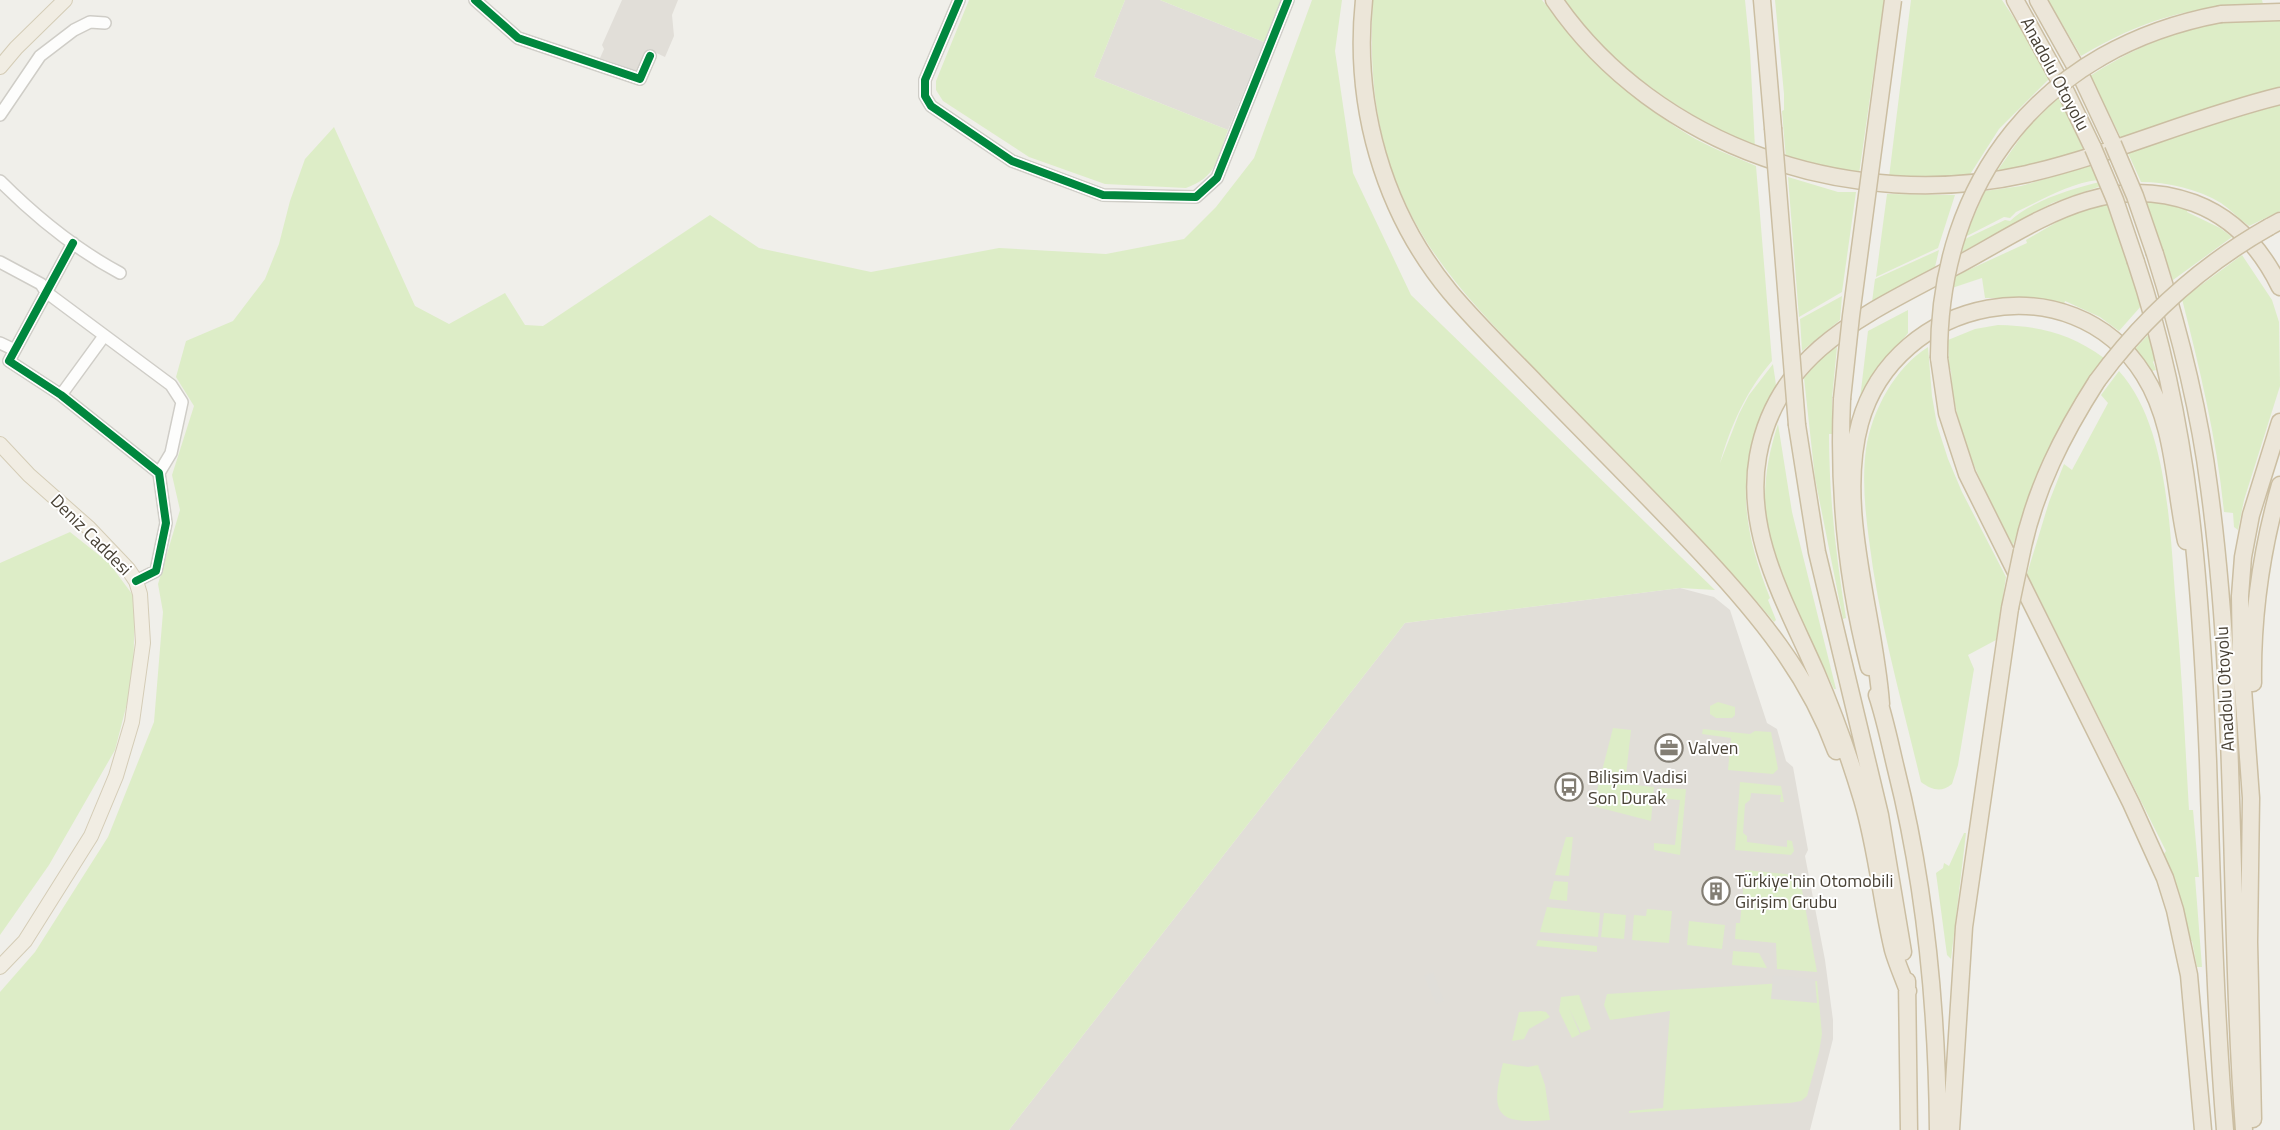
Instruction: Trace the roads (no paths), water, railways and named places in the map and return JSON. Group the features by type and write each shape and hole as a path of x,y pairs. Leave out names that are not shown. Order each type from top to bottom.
{"highway":[{"path":"1364,0 1362,65 1369,125 1384,178 1412,238 1434,271 1471,316 1711,563 1758,615 1787,655 1811,695 1832,741 1850,794 1867,855 1883,893"},
{"path":"1554,0 1596,51 1629,81 1679,118 1717,138 1754,154 1811,172 1851,180 1927,186 1962,184 2026,174 2200,118 2280,96"},
{"path":"1762,0 1797,425 1817,552 1890,860 1908,991 1909,1130"},
{"path":"1893,0 1851,316 1842,399 1840,474 1847,556 1864,647 1881,704 1906,808 1926,924 1936,1036 1938,1130"},
{"name":"Anadolu Otoyolu","path":"2016,0 2062,83 2115,200 2158,329 2179,421 2192,509 2203,643 2218,1049 2225,1130"},
{"name":"Anadolu Otoyolu","path":"2038,0 2083,80 2114,144 2135,196 2155,254 2184,356 2203,447 2213,520 2225,673 2236,1001 2244,1130"},
{"path":"2204,1130 2189,975 2177,919 2165,878 2131,802 1967,474 1947,413 1939,358 1940,313 1953,244 1968,203 1980,180 2012,133 2032,110 2066,80 2112,50 2173,25 2221,14 2280,12"},
{"path":"1908,991 1894,953 1863,803 1843,738 1777,587 1760,537 1755,493 1758,456 1769,418 1789,379 1821,346 1861,317 2053,214 2103,195 2126,192 2155,193 2187,201 2218,214 2253,245 2280,287"},
{"path":"1951,1130 1964,927 2010,608 2022,551 2046,475 2073,418 2097,381 2124,345 2174,294 2207,266 2274,224"},
{"path":"1881,704 1874,637 1855,525 1854,481 1857,441 1865,410 1888,368 1915,341 1951,319 1987,307 2019,305 2044,308 2085,322 2109,337 2125,351 2150,386 2165,425 2190,561 2198,575"},
{"path":"2251,798 2241,647 2241,576 2251,515 2280,422"},
{"path":"2252,1130 2253,1090 2249,942 2251,798 2255,753 2253,658 2255,602 2265,542 2280,485"}],"main road":[{"path":"0,68 16,48 65,0"},
{"name":"Deniz Caddesi","path":"0,444 29,475 89,528 136,581 140,594 143,643 132,722 116,776 91,836 25,941 0,967"}],"street":[{"path":"475,0 488,14 518,38 640,79 650,56"},
{"path":"959,0 925,80 925,96 931,106 1012,161 1041,173 1103,195 1168,198 1196,196 1217,178 1288,0"},
{"path":"0,114 40,56 74,30 90,22 105,23"},
{"path":"0,181 34,215 88,256 120,273"},
{"path":"73,243 9,361 61,395 159,473"},
{"path":"0,262 41,284 46,292 171,385 182,402 171,453 159,473 166,523 156,571 136,581"},
{"path":"61,395 104,336"},
{"path":"0,343 15,350"}],"place":[{"name":"Valven","path":"1669,748"},
{"name":"Bilişim Vadisi Son Durak","path":"1569,787"},
{"name":"Türkiye'nin Otomobili Girişim Grubu","path":"1716,891"}]}
